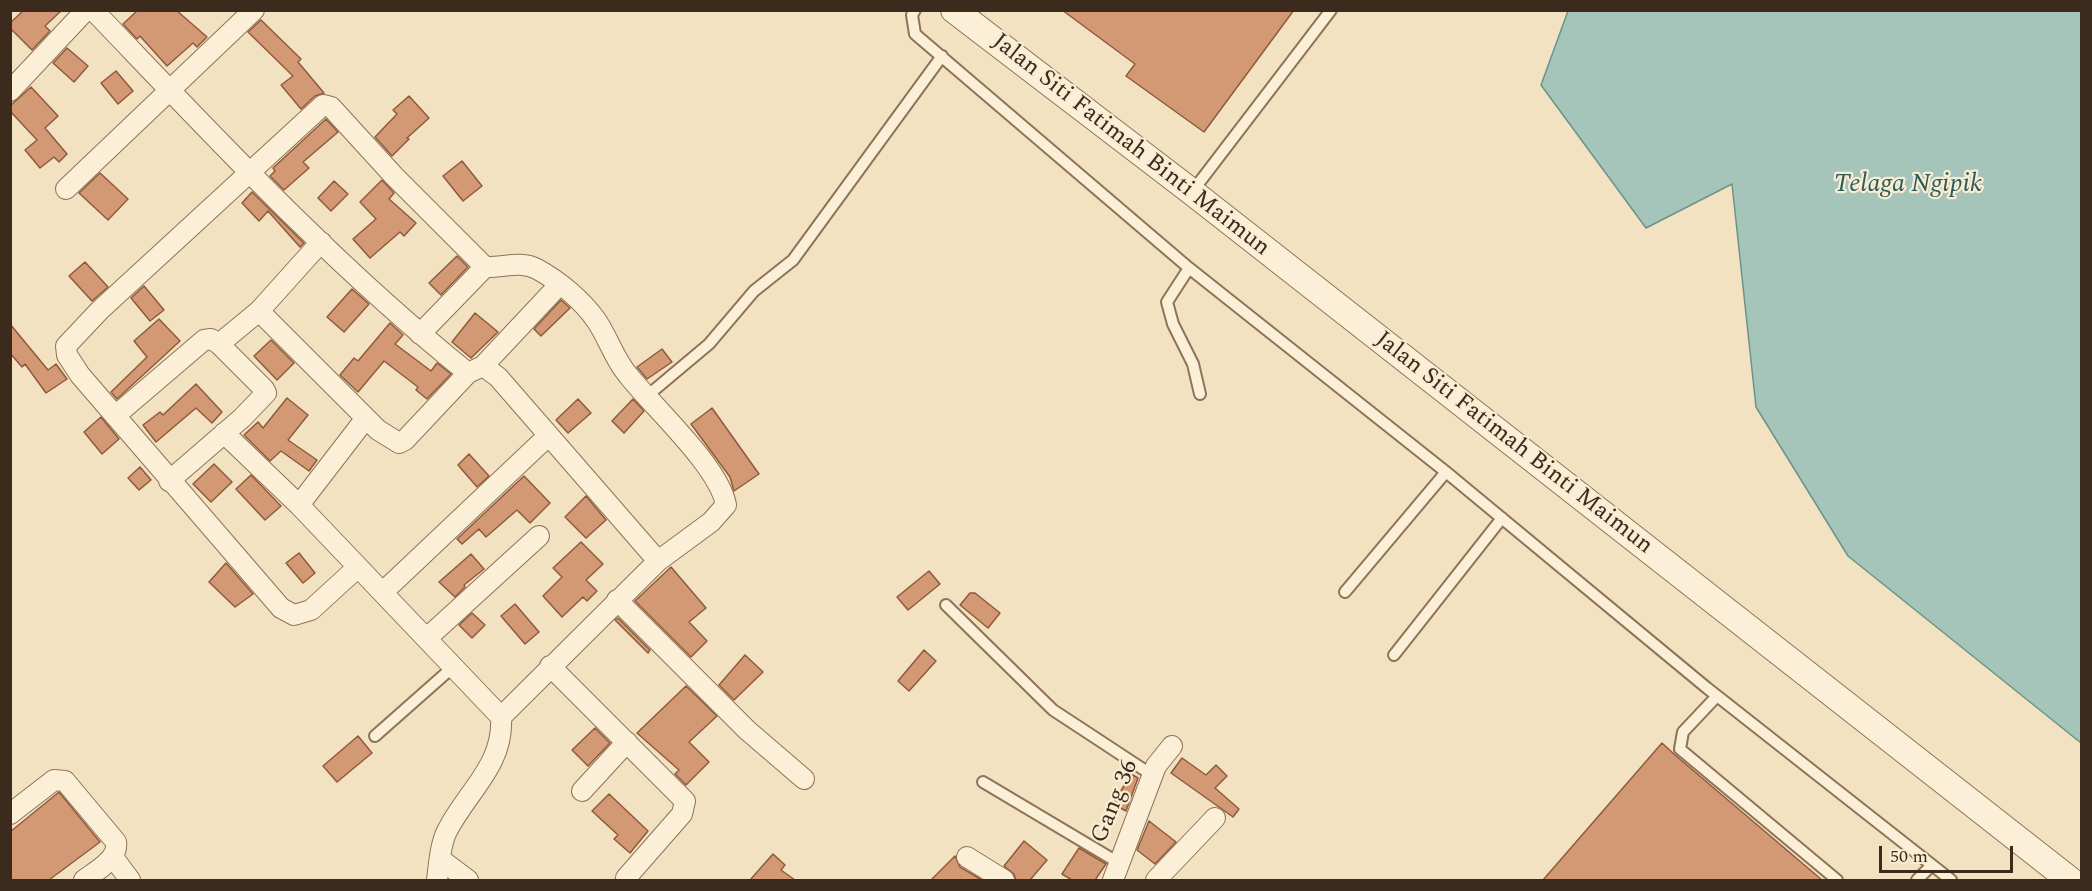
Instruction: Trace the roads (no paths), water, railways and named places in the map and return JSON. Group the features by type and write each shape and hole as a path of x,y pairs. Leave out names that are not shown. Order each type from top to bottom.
{"street":[{"path":"10,91 86,10"},
{"path":"93,10 249,171 420,334 475,369 498,377 658,561"},
{"path":"66,189 254,10"},
{"name":"Jalan Siti Fatimah Binti Maimun","path":"954,10 1192,192 2070,880"},
{"path":"358,567 311,610 294,615 281,608 80,375 67,355 66,346 100,310 193,227 249,171 314,112 327,105 485,267 502,268 518,263 537,269 572,293 596,319 626,374 672,423 723,491 726,505 711,522 658,561 501,717"},
{"path":"219,344 259,311 321,242"},
{"path":"420,334 485,267"},
{"path":"259,311 378,430 399,443 405,440 559,285"},
{"path":"115,416 204,340 211,339 219,344 264,389 266,393 169,480"},
{"path":"300,505 366,418"},
{"path":"224,433 300,505 501,717 502,738 490,767 462,805 445,834 437,880"},
{"path":"383,592 548,436"},
{"path":"427,638 539,536"},
{"path":"617,600 747,730 804,779"},
{"path":"550,666 683,798 685,805 682,814 626,878"},
{"path":"582,791 627,742"},
{"name":"Gang 36","path":"1116,872 1152,775 1172,746"},
{"path":"10,814 54,780 65,781 116,842 117,849 113,857 84,880"},
{"path":"1156,880 1215,818"},
{"path":"113,857 130,880"},
{"path":"967,857 991,877"},
{"path":"440,859 468,880"}],"lane":[{"path":"1192,192 1331,10"},
{"path":"911,12 915,34 1189,268 1446,472 1717,696 1951,880"},
{"path":"647,396 709,344 754,291 793,261 942,57"},
{"path":"1189,268 1167,302 1173,324 1193,364 1200,394"},
{"path":"1345,592 1446,472"},
{"path":"1394,655 1502,518"},
{"path":"946,605 1053,710 1152,775"},
{"path":"375,736 453,667"},
{"path":"1717,696 1683,732 1679,740 1680,749 1837,880"},
{"path":"983,782 1116,872"},
{"path":"1917,880 1932,866"}],"water":[{"name":"Telaga Ngipik","path":"1568,11 2081,11 2081,743 1848,556 1756,407 1732,184 1646,228 1541,85"}]}
